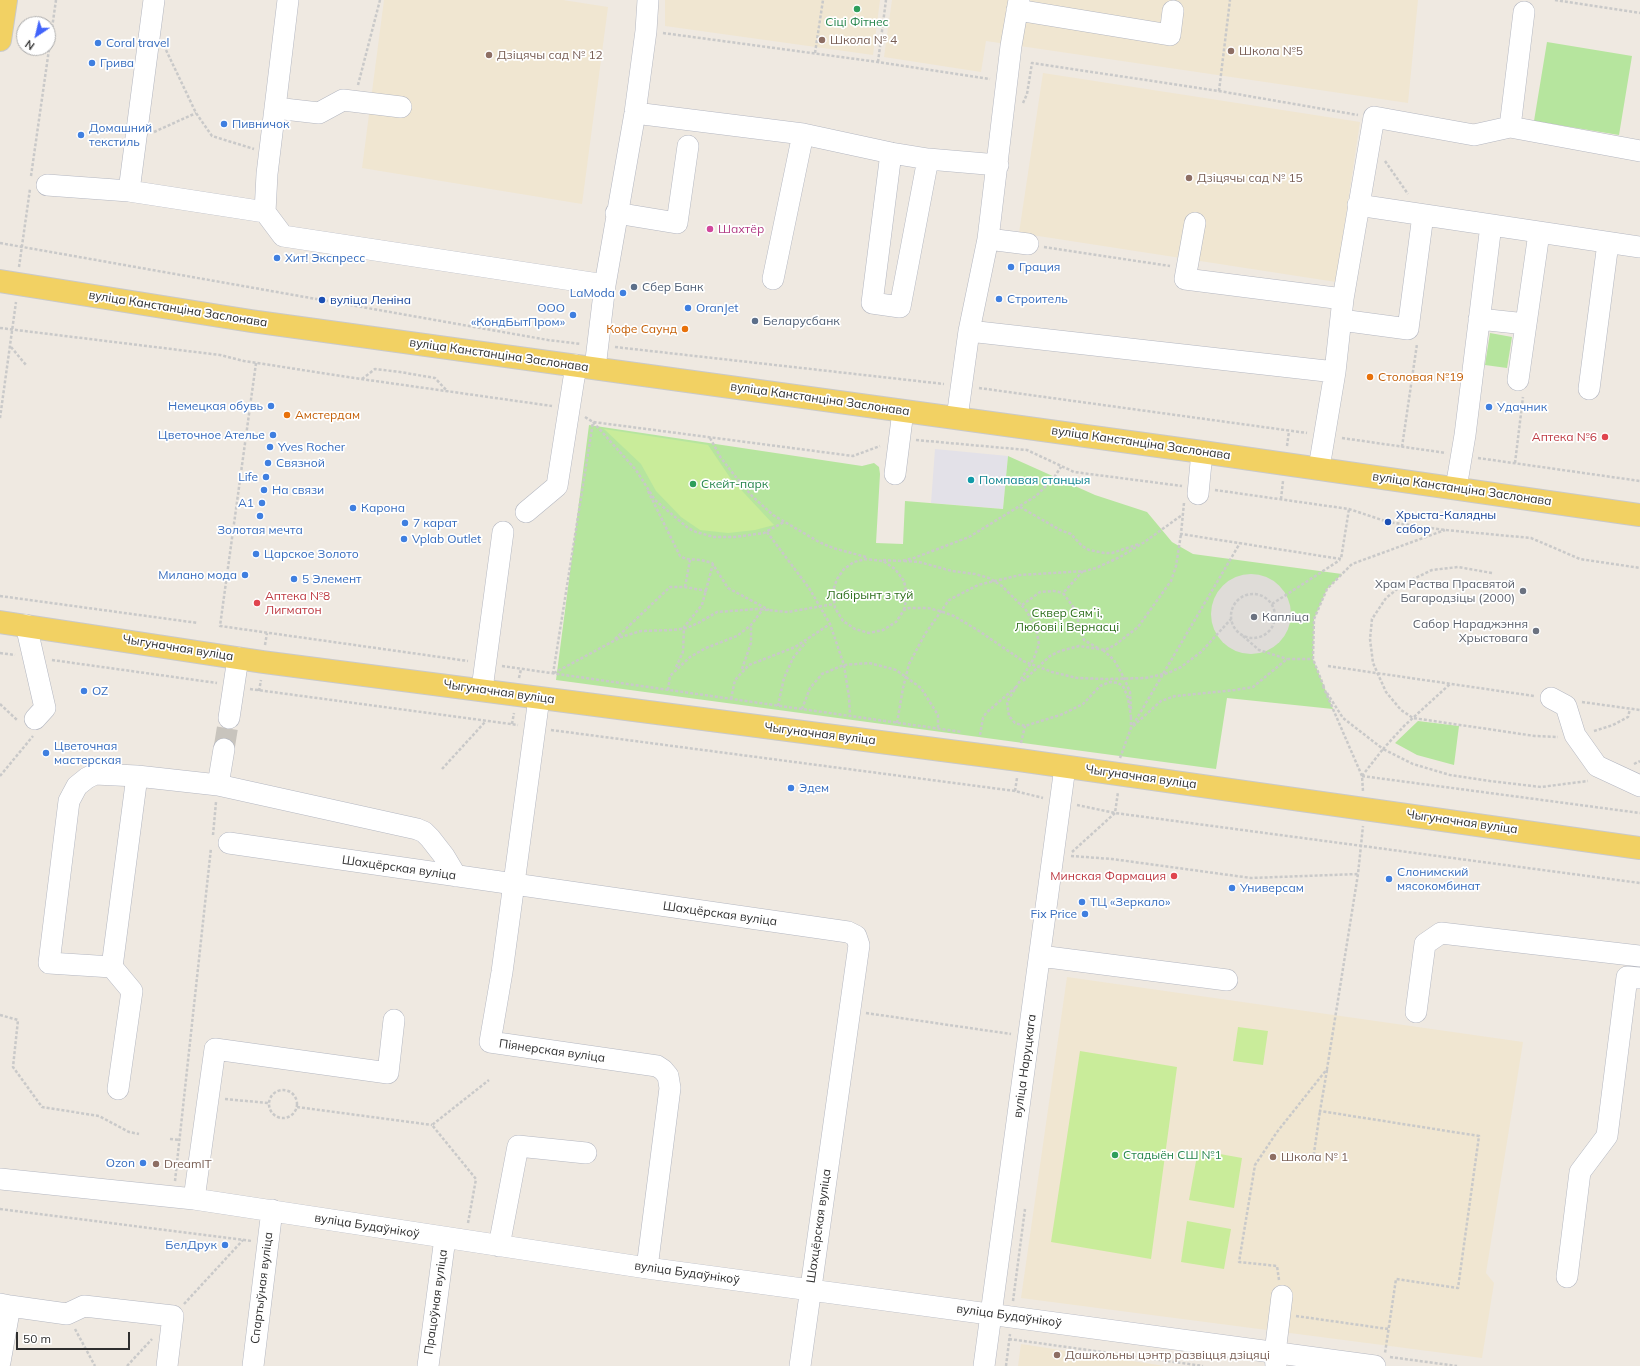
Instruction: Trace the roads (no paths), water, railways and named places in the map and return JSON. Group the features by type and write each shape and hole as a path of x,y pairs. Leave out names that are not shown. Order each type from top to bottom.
{"main road":[{"path":"0,40 6,0"},
{"name":"вуліца Канстанціна Заслонава","path":"0,281 251,321 1319,468 1640,515"},
{"name":"Чыгуначная вуліца","path":"0,622 238,658 1065,767 1123,762 1640,848"}],"street":[{"path":"129,192 154,0"},
{"path":"288,0 270,153 265,212 283,236 605,285"},
{"path":"526,512 557,486 569,409 586,367 598,345 616,213 635,113 646,31 648,0"},
{"path":"957,418 960,386 969,331 988,240 1008,82 1011,46 1018,5 1170,36 1173,11"},
{"path":"1510,127 1524,12"},
{"path":"275,108 319,112 343,100 402,107"},
{"path":"635,113 803,134 891,153 928,159 998,165"},
{"path":"1319,468 1335,372 1343,299 1374,117 1474,134 1510,127 1640,150"},
{"path":"773,279 803,134"},
{"path":"616,213 677,223 688,146"},
{"path":"891,153 872,303 900,307 928,159"},
{"path":"47,185 129,192 265,212"},
{"path":"1358,205 1640,247"},
{"path":"1341,320 1408,329 1423,215"},
{"path":"1196,223 1185,279 1343,299"},
{"path":"1456,488 1462,455 1491,225"},
{"path":"1518,380 1539,233"},
{"path":"988,240 1028,244"},
{"path":"1589,389 1608,243"},
{"path":"1479,319 1526,324"},
{"path":"969,331 1335,372"},
{"path":"895,474 903,410"},
{"path":"1194,489 1202,452"},
{"path":"482,689 503,532"},
{"path":"26,625 32,658 45,708 28,725"},
{"path":"229,718 238,658"},
{"name":"Піянерская вуліца","path":"539,698 514,886 490,1042 657,1066 663,1070 670,1082 646,1268"},
{"path":"1551,698 1566,706 1575,735 1597,766 1640,786"},
{"path":"218,785 224,749"},
{"name":"вуліца Наруцкага","path":"984,1366 1065,767"},
{"path":"118,1089 132,991 112,967 49,963 68,809 73,792 87,778 95,774 137,776 218,785 417,829 424,832 430,838 444,856 456,876"},
{"path":"112,967 137,776"},
{"name":"Шахцёрская вуліца","path":"228,844 852,933 859,941 859,945 810,1290"},
{"path":"1416,1012 1425,944 1441,932 1640,956"},
{"path":"1040,956 1227,980"},
{"path":"1567,1276 1580,1172 1607,1136 1627,977 1640,978"},
{"path":"194,1199 215,1049 388,1073 394,1020"},
{"path":"499,1246 518,1146 586,1154"},
{"name":"вуліца Будаўнікоў","path":"0,1179 194,1199 272,1210 646,1268 1011,1316 1275,1360 1380,1361"},
{"name":"Спартыўная вуліца","path":"253,1366 272,1210"},
{"name":"Працоўная вуліца","path":"428,1366 445,1238"},
{"path":"800,1366 810,1290"},
{"path":"0,1362 5,1305 67,1314 84,1306 173,1316 167,1366"},
{"path":"1275,1360 1281,1305"}],"tunnel":[{"path":"224,749 229,718"}],"place":[{"name":"Сіці Фітнес","path":"857,9"},
{"name":"Школа № 4","path":"822,40"},
{"name":"Coral travel","path":"98,43"},
{"name":"Школа №5","path":"1231,51"},
{"name":"Дзіцячы сад № 12","path":"489,55"},
{"name":"Грива","path":"92,63"},
{"name":"Пивничок","path":"224,124"},
{"name":"Домашний текстиль","path":"81,135"},
{"name":"Дзіцячы сад № 15","path":"1189,178"},
{"name":"Шахтёр","path":"710,229"},
{"name":"Хит! Экспресс","path":"277,258"},
{"name":"Грация","path":"1011,267"},
{"name":"Сбер Банк","path":"634,287"},
{"name":"LaModa","path":"623,293"},
{"name":"Строитель","path":"999,299"},
{"name":"вуліца Леніна","path":"322,300"},
{"name":"OranJet","path":"688,308"},
{"name":"ООО «КондБытПром»","path":"573,315"},
{"name":"Беларусбанк","path":"755,321"},
{"name":"Кофе Саунд","path":"685,329"},
{"name":"Столовая №19","path":"1370,377"},
{"name":"Немецкая обувь","path":"271,406"},
{"name":"Удачник","path":"1489,407"},
{"name":"Амстердам","path":"287,415"},
{"name":"Цветочное Ателье","path":"273,435"},
{"name":"Аптека №6","path":"1605,437"},
{"name":"Yves Rocher","path":"270,447"},
{"name":"Связной","path":"268,463"},
{"name":"Life","path":"266,477"},
{"name":"Помпавая станцыя","path":"971,480"},
{"name":"Скейт-парк","path":"693,484"},
{"name":"На связи","path":"264,490"},
{"name":"A1","path":"262,503"},
{"name":"Карона","path":"353,508"},
{"name":"Золотая мечта","path":"260,516"},
{"name":"Хрыста-Калядны сабор","path":"1388,522"},
{"name":"7 карат","path":"405,523"},
{"name":"Vplab Outlet","path":"404,539"},
{"name":"Царское Золото","path":"256,554"},
{"name":"Милано мода","path":"245,575"},
{"name":"5 Элемент","path":"294,579"},
{"name":"Храм Раства Прасвятой Багародзіцы (2000)","path":"1523,591"},
{"name":"Аптека №8 Лигматон","path":"257,603"},
{"name":"Капліца","path":"1254,617"},
{"name":"Сабор Нараджэння Хрыстовага","path":"1536,631"},
{"name":"OZ","path":"84,691"},
{"name":"Цветочная мастерская","path":"46,753"},
{"name":"Эдем","path":"791,788"},
{"name":"Минская Фармация","path":"1174,876"},
{"name":"Слонимский мясокомбинат","path":"1389,879"},
{"name":"Универсам","path":"1232,888"},
{"name":"ТЦ «Зеркало»","path":"1082,902"},
{"name":"Fix Price","path":"1085,914"},
{"name":"Стадыён СШ №1","path":"1115,1155"},
{"name":"Школа № 1","path":"1273,1157"},
{"name":"Ozon","path":"143,1163"},
{"name":"DreamIT","path":"156,1164"},
{"name":"БелДрук","path":"225,1245"},
{"name":"Дашкольны цэнтр развіцця дзіцяці","path":"1057,1355"}],"park label":[{"name":"Лабірынт з туй","path":"870,595"},
{"name":"Сквер Сямʼі, Любові і Вернасці","path":"1067,620"}]}
